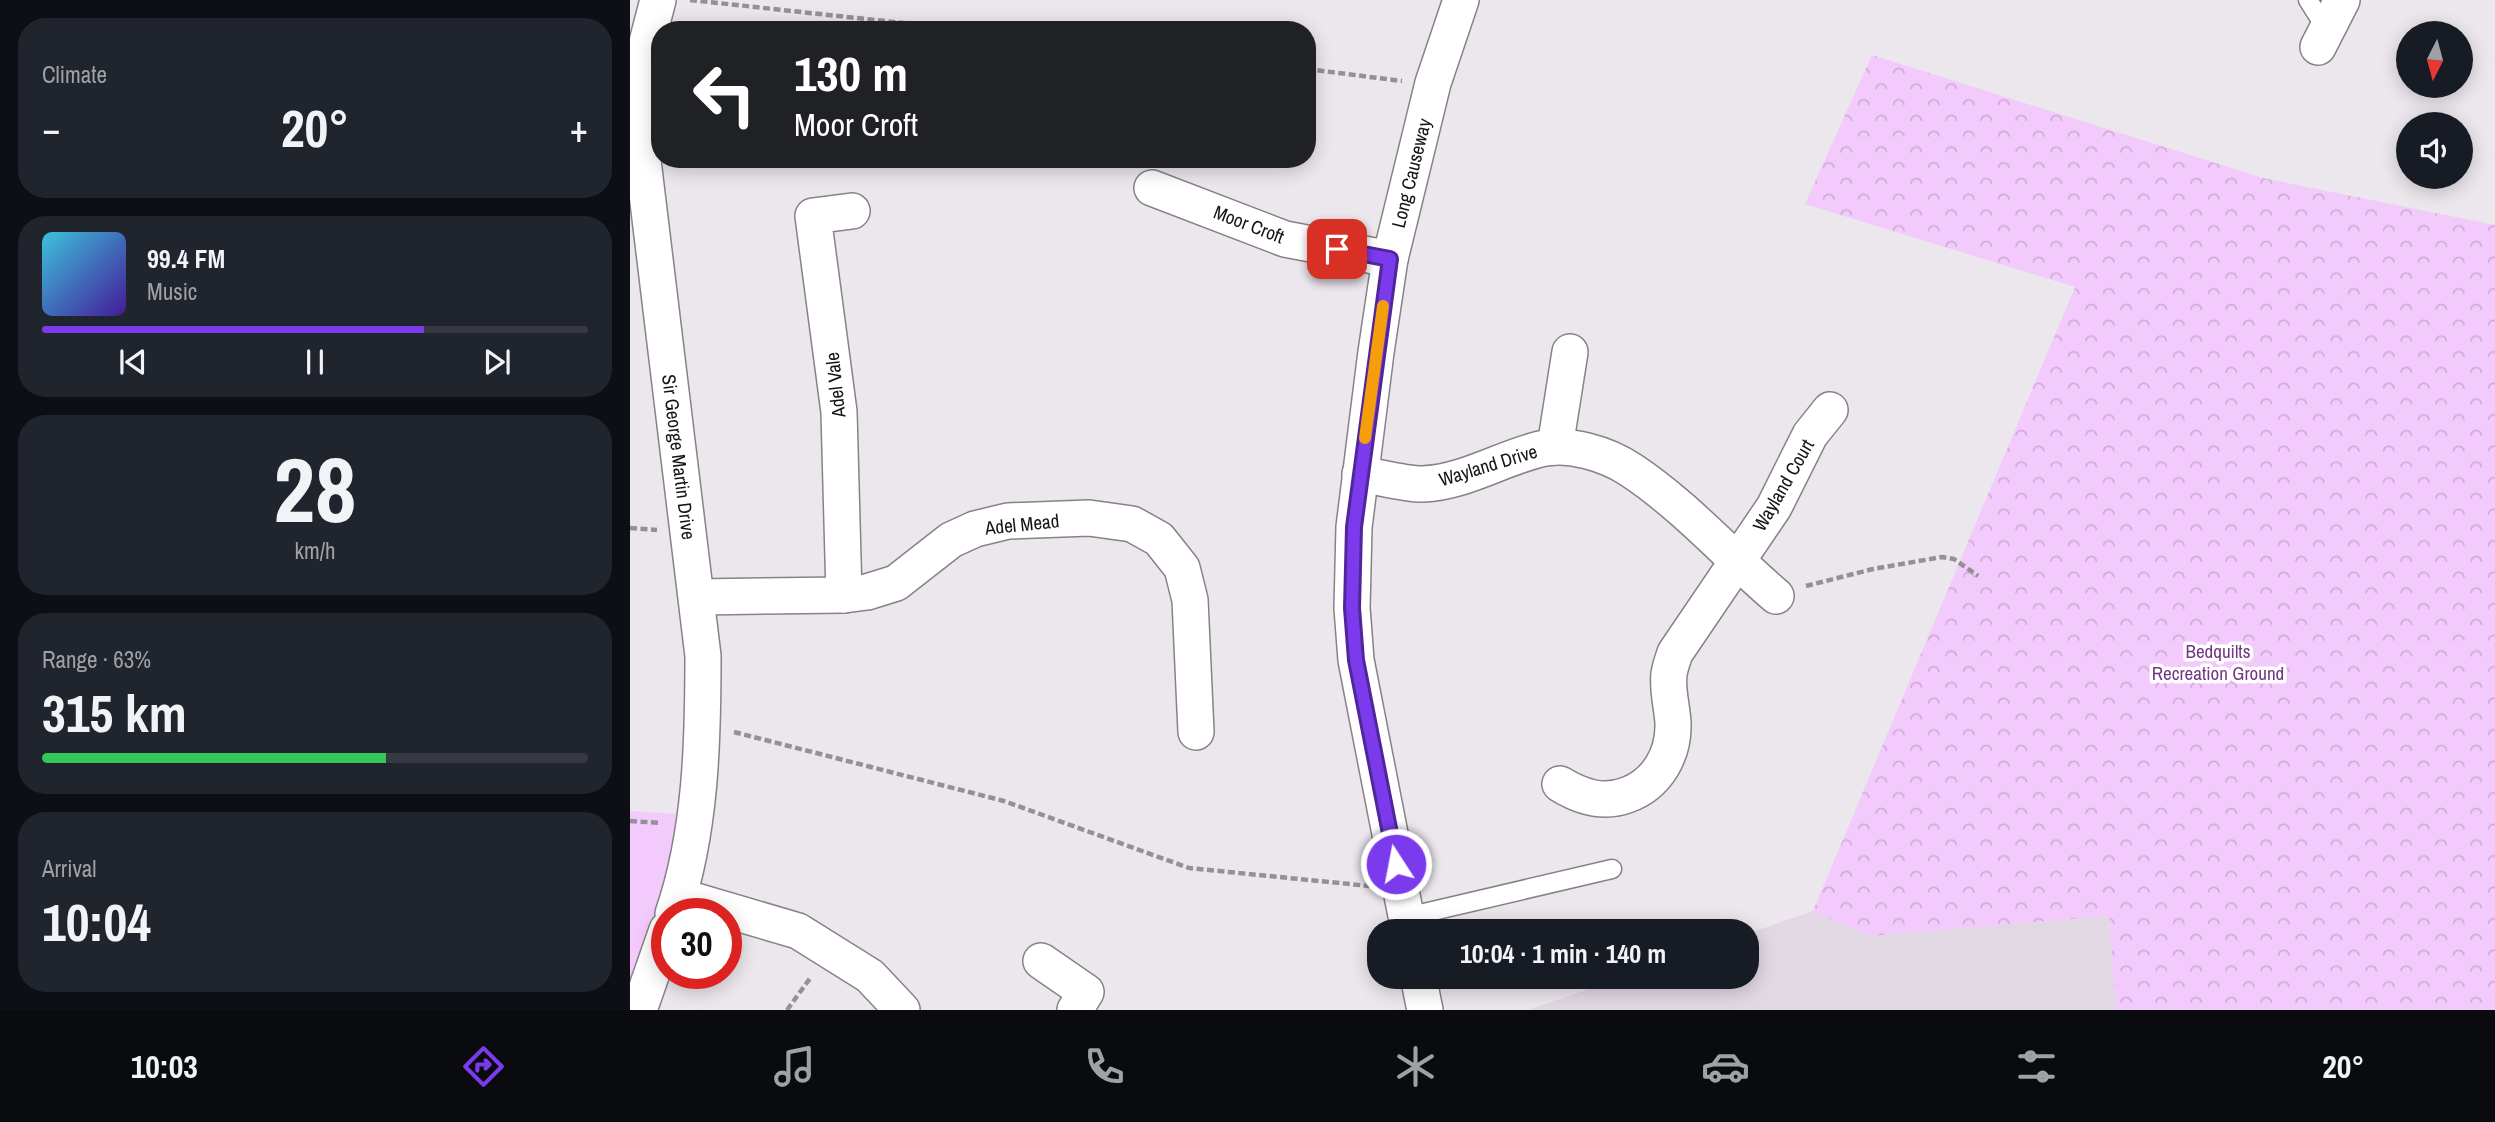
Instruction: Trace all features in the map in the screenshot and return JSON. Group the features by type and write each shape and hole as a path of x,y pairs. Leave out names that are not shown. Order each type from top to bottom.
{"street":[{"name":"Sir George Martin Drive","path":"652,21 657,0"},
{"name":"Long Causeway","path":"1406,912 1356,660 1352,608 1354,527 1390,259 1434,82 1461,0"},
{"name":"Sir George Martin Drive","path":"651,25 641,90 645,188 642,264 697,597 703,656 703,724 694,825 678,898"},
{"name":"Moor Croft","path":"1152,188 1285,239 1390,259"},
{"name":"Adel Vale","path":"844,595 839,412 813,215 852,211"},
{"path":"1555,447 1570,352"},
{"name":"Wayland Court","path":"1560,784 1574,793 1592,799 1618,799 1642,790 1660,773 1670,749 1673,724 1669,673 1675,653 1774,507 1810,435 1830,410"},
{"name":"Wayland Drive","path":"1360,474 1421,484 1451,480 1512,457 1555,447 1599,456 1630,469 1681,510 1776,596"},
{"name":"Adel Mead","path":"697,597 844,595 867,592 896,583 951,540 975,528 1008,521 1089,518 1132,524 1160,539 1182,568 1190,600 1196,732"},
{"path":"742,919 798,931 870,976 902,1010"},
{"path":"1041,961 1086,992 1075,1010"},
{"path":"639,1010 651,976"},
{"path":"1421,989 1425,1010"}],"lane":[{"path":"2308,0 2329,25"},
{"path":"1406,912 1612,869"}],"path":[{"path":"688,0 884,21"},
{"path":"1316,70 1419,83 1434,82"},
{"path":"1776,596 1873,569 1942,557 1954,559 1978,576"},
{"path":"703,724 1004,800 1189,868 1406,912"}],"shaded area":[{"path":"1813,911 1871,936 2109,916 2116,1010 1528,1010 1589,989 1759,989 1759,930"}],"green space":[{"name":"Bedquilts Recreation Ground","path":"1872,55 2263,178 2495,225 2495,1010 2116,1010 2109,916 1870,936 1813,911 2075,287 1805,204"},
{"path":"630,811 677,814 671,867 663,898 651,898 651,939 630,1002"}],"slow traffic":[{"path":"1365,438 1383,306"}],"route":[{"path":"1337,249 1390,259 1354,527 1352,608 1356,660 1396,864"}]}
